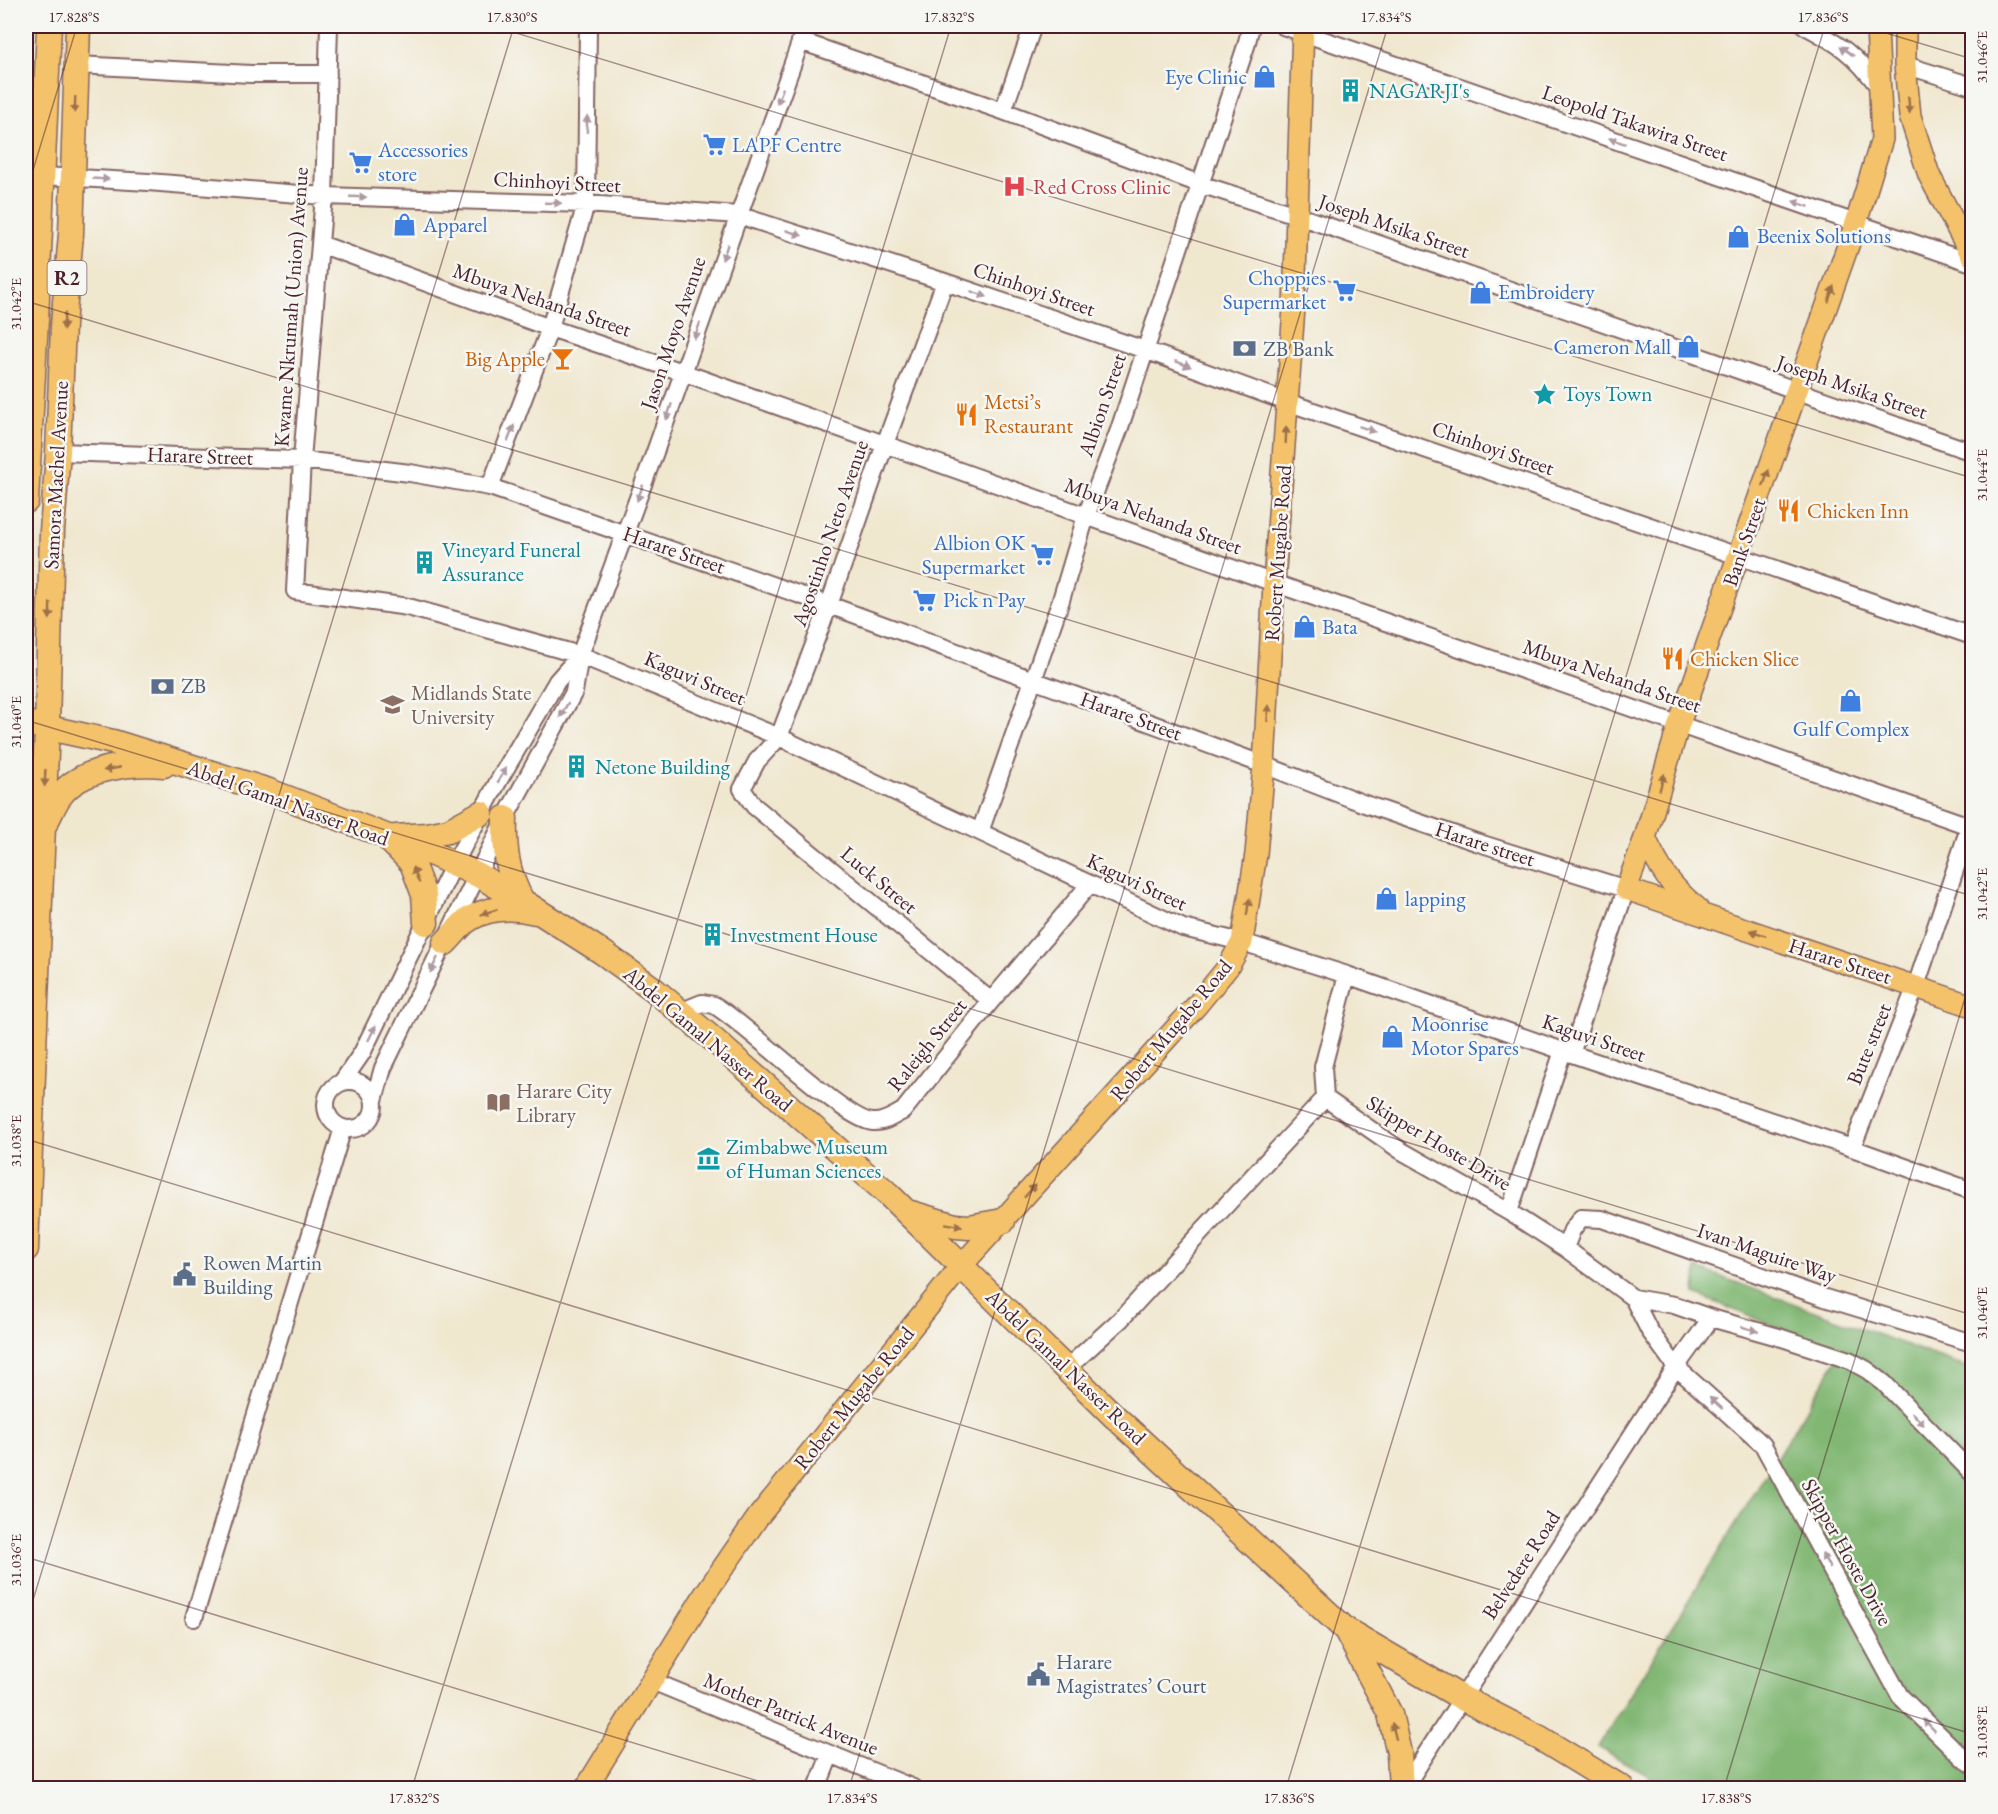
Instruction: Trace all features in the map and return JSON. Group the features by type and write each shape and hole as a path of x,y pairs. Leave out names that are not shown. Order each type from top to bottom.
{"highway":[{"name":"Samora Machel Avenue","path":"26,501 49,26"},
{"name":"Samora Machel Avenue","path":"26,1249 43,829 36,725 58,452 63,325 71,234 78,26"},
{"name":"Abdel Gamal Nasser Road","path":"36,725 113,742 269,791 454,864 478,875 522,901 610,958 680,1012 774,1092 906,1211 1114,1416 1346,1630 1501,1720 1540,1738 1622,1788"},
{"path":"43,829 60,795 86,774 143,763 191,767"},
{"path":"387,837 427,835 448,831 481,813"},
{"path":"505,818 504,846 513,884 522,901"},
{"path":"387,837 412,863 424,895 426,922"},
{"path":"445,943 467,921 494,910 517,907 543,914"},
{"path":"906,1211 955,1226 969,1227 1003,1221"},
{"path":"1346,1630 1390,1714 1399,1753 1403,1788"},
{"name":"Abdel Gamal Nasser Road","path":"1501,1720 1534,1750 1592,1788"}],"main road":[{"name":"Bank Street","path":"1626,889 1645,838 1679,724 1856,223 1882,139 1877,26"},
{"path":"1905,26 1905,65 1910,116 1929,175 1972,256"},
{"name":"Robert Mugabe Road","path":"586,1788 705,1594 758,1517 962,1265 1197,1005 1228,967 1242,942 1256,854 1264,765 1274,583 1283,486 1294,308 1296,28"},
{"path":"1645,838 1659,868 1677,892 1708,916"},
{"name":"Harare street","path":"1626,889 1708,916"},
{"name":"Harare Street","path":"1708,916 1972,1006"}],"street":[{"name":"Kwame Nkrumah (Union) Avenue","path":"295,591 302,460 324,196 329,26"},
{"path":"490,487 550,328 586,204 588,26"},
{"path":"1003,111 1033,26"},
{"name":"Albion Street","path":"980,832 1034,681 1086,516 1119,430 1251,26"},
{"path":"1805,26 1846,49 1860,62 1879,87"},
{"name":"Leopold Takawira Street","path":"1296,28 1972,263"},
{"name":"Joseph Msika Street","path":"803,33 1003,111 1200,184 1296,215 1972,452"},
{"name":"Jason Moyo Avenue","path":"374,1100 383,1068 505,818 574,692 580,655 626,533 803,33"},
{"path":"77,65 251,74 328,74"},
{"path":"1905,65 1972,86"},
{"name":"Chinhoyi Street","path":"43,176 324,196 586,204 738,215 1145,350 1287,402 1972,636"},
{"name":"Mbuya Nehanda Street","path":"320,244 550,328 682,372 1274,583 1972,824"},
{"name":"Agostinho Neto Avenue","path":"742,789 756,761 779,737 945,282"},
{"name":"Harare Street","path":"58,452 302,460 410,473 490,487 829,605 1264,765"},
{"name":"Kaguvi Street","path":"295,591 408,607 580,655 779,737 1183,928 1242,942 1347,975 1567,1053 1852,1148 1972,1191"},
{"name":"Jason Moyo Avenue","path":"342,1082 362,1053 481,813 557,681 580,655"},
{"name":"Harare street","path":"1264,765 1365,804 1626,889"},
{"name":"Luck Street","path":"742,789 754,806 991,1001"},
{"name":"Bute street","path":"1852,1148 1916,986 1972,824"},
{"name":"Raleigh Street","path":"680,1012 702,1003 714,1005 833,1100 861,1119 872,1122 885,1121 903,1111 991,1001 1089,885"},
{"name":"Bank Street","path":"1509,1212 1626,889"},
{"path":"1066,1369 1121,1318 1324,1098 1323,1067 1347,975"},
{"path":"342,1082 357,1082 370,1092 374,1100 374,1110 364,1125 350,1129 343,1128 331,1120 327,1104 330,1093 336,1085 342,1082"},
{"name":"Skipper Hoste Drive","path":"1324,1098 1400,1150 1509,1212 1565,1248 1634,1298 1674,1305 1782,1338 1849,1360 1867,1370 1884,1383 1972,1473"},
{"path":"194,1618 343,1128"},
{"name":"Ivan Maguire Way","path":"1565,1248 1572,1230 1581,1218 1602,1219 1824,1298 1972,1343"},
{"name":"Skipper Hoste Drive","path":"1634,1298 1649,1329 1676,1367 1763,1444 1900,1696 1963,1758 1972,1764"},
{"path":"1676,1367 1711,1318"},
{"name":"Belvedere Road","path":"1403,1788 1676,1367"},
{"name":"Mother Patrick Avenue","path":"652,1681 913,1788"},
{"path":"817,1788 830,1755"}],"green space":[{"path":"1697,1268 1972,1369 1972,1788 1670,1788 1598,1747 1841,1353 1695,1294"}],"place":[{"name":"Eye Clinic","path":"1265,77"},
{"name":"NAGARJI's","path":"1351,91"},
{"name":"LAPF Centre","path":"714,145"},
{"name":"Accessories store","path":"360,162"},
{"name":"Red Cross Clinic","path":"1015,187"},
{"name":"Apparel","path":"405,225"},
{"name":"Beenix Solutions","path":"1739,236"},
{"name":"Choppies Supermarket","path":"1344,290"},
{"name":"Embroidery","path":"1480,292"},
{"name":"Cameron Mall","path":"1689,347"},
{"name":"ZB Bank","path":"1245,349"},
{"name":"Big Apple","path":"563,359"},
{"name":"Toys Town","path":"1545,394"},
{"name":"Metsi’s Restaurant","path":"966,414"},
{"name":"Chicken Inn","path":"1789,511"},
{"name":"Albion OK Supermarket","path":"1043,555"},
{"name":"Vineyard Funeral Assurance","path":"424,562"},
{"name":"Pick n Pay","path":"925,600"},
{"name":"Bata","path":"1304,627"},
{"name":"Chicken Slice","path":"1672,659"},
{"name":"ZB","path":"163,686"},
{"name":"Gulf Complex","path":"1851,701"},
{"name":"Midlands State University","path":"393,705"},
{"name":"Netone Building","path":"577,767"},
{"name":"lapping","path":"1387,899"},
{"name":"Investment House","path":"712,935"},
{"name":"Moonrise Motor Spares","path":"1393,1036"},
{"name":"Harare City Library","path":"498,1103"},
{"name":"Zimbabwe Museum of Human Sciences","path":"708,1159"},
{"name":"Rowen Martin Building","path":"185,1275"},
{"name":"Harare Magistrates’ Court","path":"1038,1674"}]}
